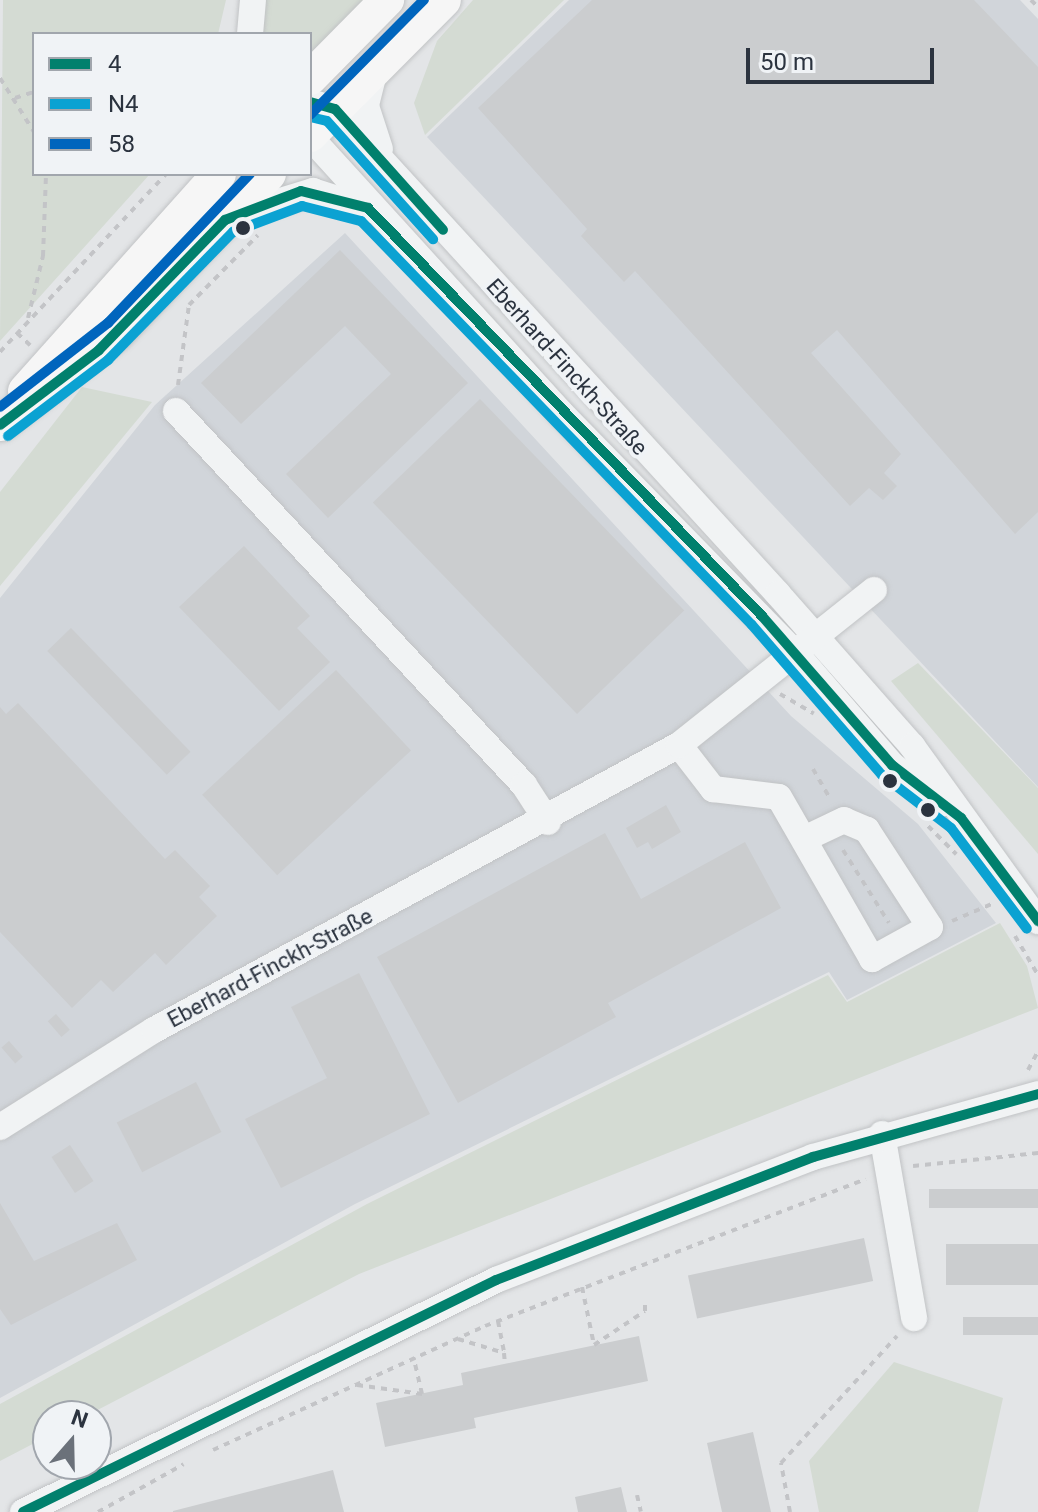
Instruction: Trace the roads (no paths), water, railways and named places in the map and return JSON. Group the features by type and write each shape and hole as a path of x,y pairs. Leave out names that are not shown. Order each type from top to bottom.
{"main road":[{"path":"312,76 387,0"},
{"path":"312,131 323,106 376,69 444,0"},
{"path":"0,424 104,296 217,176"},
{"path":"0,424 99,350 239,236 268,176"}],"street":[{"path":"250,32 253,0"},
{"path":"376,69 366,106 396,177"},
{"name":"Eberhard-Finckh-Straße","path":"323,106 396,177 809,648"},
{"name":"Eberhard-Finckh-Straße","path":"312,138 380,215 809,648 912,746 1038,921"},
{"path":"239,236 313,191 380,215"},
{"path":"176,411 524,785 548,822"},
{"path":"809,648 874,590"},
{"name":"Eberhard-Finckh-Straße","path":"0,1127 207,1000 548,822 679,745 809,648"},
{"path":"679,745 713,789 779,797 872,959 930,927 867,830 836,824 804,839"},
{"path":"23,1512 404,1320 617,1231 882,1134 1038,1094"},
{"path":"882,1134 914,1318"}]}
